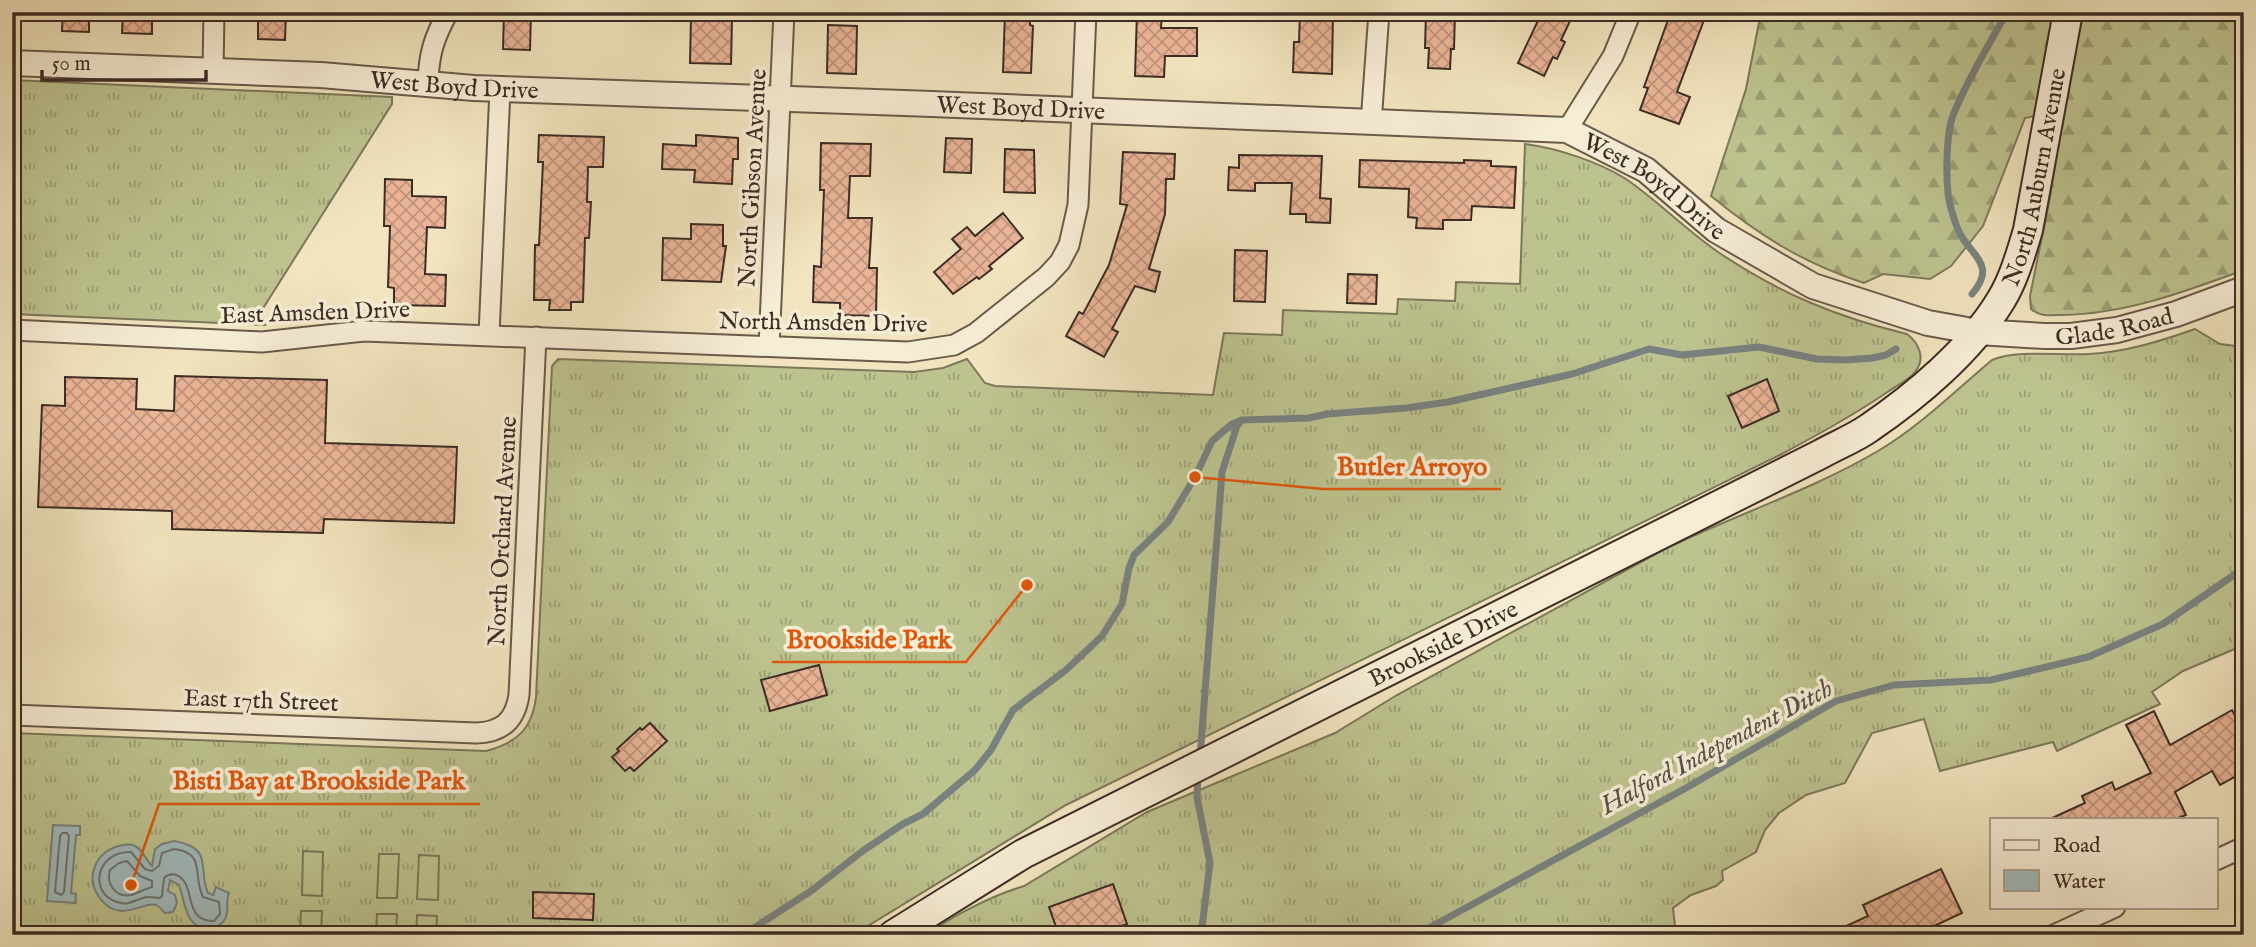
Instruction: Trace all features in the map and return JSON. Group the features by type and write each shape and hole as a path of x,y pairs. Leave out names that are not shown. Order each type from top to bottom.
{"main road":[{"name":"North Auburn Avenue","path":"1978,332 2001,300 2018,263 2028,230 2068,12"},
{"name":"Brookside Drive","path":"893,935 1023,854 1867,429 1934,376 1978,332"}],"street":[{"path":"212,71 214,12"},
{"path":"428,82 432,43 448,12"},
{"name":"North Gibson Avenue","path":"769,346 784,12"},
{"path":"1083,110 1086,12"},
{"path":"1371,123 1379,12"},
{"path":"1567,130 1614,57 1631,12"},
{"name":"West Boyd Drive","path":"12,63 321,75 500,89 1567,130 1646,170 1716,230 1813,286 1928,323 1978,332"},
{"path":"489,335 500,89"},
{"name":"North Amsden Drive","path":"536,337 908,352 954,345 976,333 1046,278 1060,262 1069,245 1078,205 1083,110"},
{"name":"Glade Road","path":"1978,332 2044,337 2117,330 2176,314 2244,289"},
{"name":"East Amsden Drive","path":"12,330 262,342 364,331 536,337"},
{"name":"North Orchard Avenue","path":"506,724 514,716 519,695 536,337"},
{"name":"East 17th Street","path":"12,715 476,733 498,730 506,724"},
{"path":"2218,859 2244,848"},
{"path":"2054,935 2113,908"}],"green space":[{"path":"1761,12 2057,12 2039,115 2025,118 1983,226 1951,266 1930,279 1883,274 1864,283 1821,267 1783,247 1711,196 1746,89"},
{"path":"2080,12 2244,12 2244,270 2177,294 2109,311 2050,315 2031,309 2030,296 2050,197"},
{"path":"12,80 392,97 392,104 262,310 265,325 12,314"},
{"path":"1525,144 1577,157 1626,179 1718,252 1763,280 1856,320 1907,334 1920,352 1918,367 1910,377 1876,400 1780,455 1066,805 853,935 12,935 12,733 486,751 506,744 521,733 531,718 536,697 552,366 558,359 914,372 943,368 967,359 985,383 995,386 1213,395 1224,333 1282,335 1283,310 1397,314 1398,299 1455,301 1456,282 1520,284"},
{"path":"2195,329 2220,344 2244,347 2244,645 2183,671 2152,692 2160,704 2057,751 2053,742 1940,771 1924,719 1872,733 1845,783 1806,795 1779,813 1765,830 1756,852 1722,871 1723,880 1716,886 1691,895 1673,908 1676,935 924,935 973,907 1024,886 1147,812 1335,733 1397,695 1663,550 1852,465 1908,431 1992,360 2026,354 2103,353 2156,342"},
{"path":"303,851 323,852 322,896 302,895"},
{"path":"379,854 399,854 397,898 377,898"},
{"path":"419,855 439,856 438,900 417,899"},
{"path":"301,911 322,911 321,935 300,935"},
{"path":"377,914 397,914 396,935 376,935"},
{"path":"417,915 437,916 436,935 416,935"},
{"path":"33,927 64,928 64,935 32,935"}],"water":[{"path":"53,825 80,826 80,835 76,835 71,893 76,894 75,903 47,901"},
{"path":"174,841 187,844 200,854 208,893 213,895 216,887 229,893 226,916 218,926 203,928 196,925 185,907 179,885 170,880 168,891 175,895 177,903 173,912 165,913 153,905 132,910 115,910 99,897 93,873 104,854 119,846 133,845 152,866 155,849"}],"building":[{"path":"63,12 89,12 89,32 62,31"},
{"path":"123,12 152,12 152,34 122,33"},
{"path":"258,12 286,12 285,40 258,39"},
{"path":"504,12 531,12 530,50 503,49"},
{"path":"1005,12 1030,12 1030,25 1033,26 1031,73 1003,72"},
{"path":"1137,12 1162,12 1161,28 1197,28 1197,56 1165,56 1164,77 1135,76"},
{"path":"1300,12 1333,12 1332,74 1293,72 1294,42 1299,42"},
{"path":"1426,12 1455,12 1454,49 1451,49 1450,69 1428,68 1429,48 1425,48"},
{"path":"1542,12 1557,12 1571,19 1561,40 1565,42 1557,59 1553,57 1544,76 1518,63"},
{"path":"1675,12 1704,20 1677,92 1690,97 1679,124 1640,110 1648,88 1644,87 1668,20 1672,21"},
{"path":"691,18 732,19 731,64 690,63"},
{"path":"828,25 857,26 856,74 827,73"},
{"path":"539,135 604,137 603,167 588,167 587,202 591,202 589,238 585,238 583,302 571,302 571,310 549,310 550,300 534,300 535,245 539,245 543,162 538,162"},
{"path":"696,135 738,138 738,159 733,159 732,184 694,182 695,170 662,169 663,144 696,146"},
{"path":"946,138 972,139 971,173 944,172"},
{"path":"821,143 871,144 870,176 850,176 848,218 872,218 869,268 877,268 876,316 840,315 840,303 813,302 814,266 821,267 824,190 820,190"},
{"path":"1005,149 1034,150 1035,193 1004,192"},
{"path":"1123,152 1175,154 1174,179 1166,179 1165,214 1149,269 1160,272 1155,292 1135,286 1112,329 1118,332 1104,357 1066,336 1079,312 1083,314 1109,265 1127,205 1120,204"},
{"path":"1239,155 1322,156 1320,198 1331,199 1330,223 1306,222 1306,214 1290,214 1292,183 1255,183 1255,191 1228,190 1229,167 1239,168"},
{"path":"1360,160 1464,163 1464,160 1491,161 1491,166 1516,167 1514,208 1472,206 1471,220 1443,220 1443,229 1416,228 1417,218 1408,217 1409,189 1359,187"},
{"path":"385,179 412,180 412,196 446,197 445,228 427,227 425,274 446,275 445,306 394,305 394,288 388,287 390,226 384,226"},
{"path":"1003,213 1023,238 989,266 992,269 953,294 934,272 961,249 952,239 967,227 975,236"},
{"path":"691,224 723,225 723,246 726,246 721,282 662,280 663,238 691,239"},
{"path":"1235,250 1267,251 1265,302 1234,301"},
{"path":"1348,274 1377,275 1376,304 1347,303"},
{"path":"175,376 327,380 325,443 457,447 454,523 324,519 323,533 172,529 172,511 38,507 42,405 65,406 65,377 137,379 136,409 174,411"},
{"path":"1767,379 1779,411 1742,428 1728,396"},
{"path":"819,665 827,695 770,711 761,680"},
{"path":"2232,710 2244,732 2244,772 2220,785 2212,771 2175,792 2186,815 2178,818 2052,818 2085,803 2082,796 2112,782 2115,790 2151,773 2126,725 2154,711 2170,745"},
{"path":"650,723 667,741 634,771 630,767 625,771 612,757 640,728 642,730"},
{"path":"1941,869 1962,913 1915,935 1827,935 1868,916 1863,905"},
{"path":"1113,884 1127,924 1097,935 1059,935 1049,907"},
{"path":"533,892 594,894 593,920 533,918"}],"waterway":[{"path":"1972,294 1979,284 1982,267 1958,230 1951,207 1947,175 1948,141 1951,121 1960,100 2007,12"},
{"path":"743,935 811,891 864,850 923,814 975,770 991,750 1013,710 1066,670 1102,636 1122,604 1134,555 1168,522 1195,477 1212,441 1232,424 1242,420 1309,418 1448,402 1572,374 1649,349 1682,355 1759,347 1817,359 1845,360 1886,355 1896,349"},
{"path":"1200,757 1222,472 1241,421"},
{"name":"Halford Independent Ditch","path":"1416,935 1686,788 1836,701 1894,685 1991,680 2088,657 2163,624 2244,568"},
{"path":"1198,773 1197,797 1210,863 1201,935"}],"place":[{"name":"Butler Arroyo","path":"1195,477"},
{"name":"Brookside Park","path":"1027,585"},
{"name":"Bisti Bay at Brookside Park","path":"131,885"}]}
